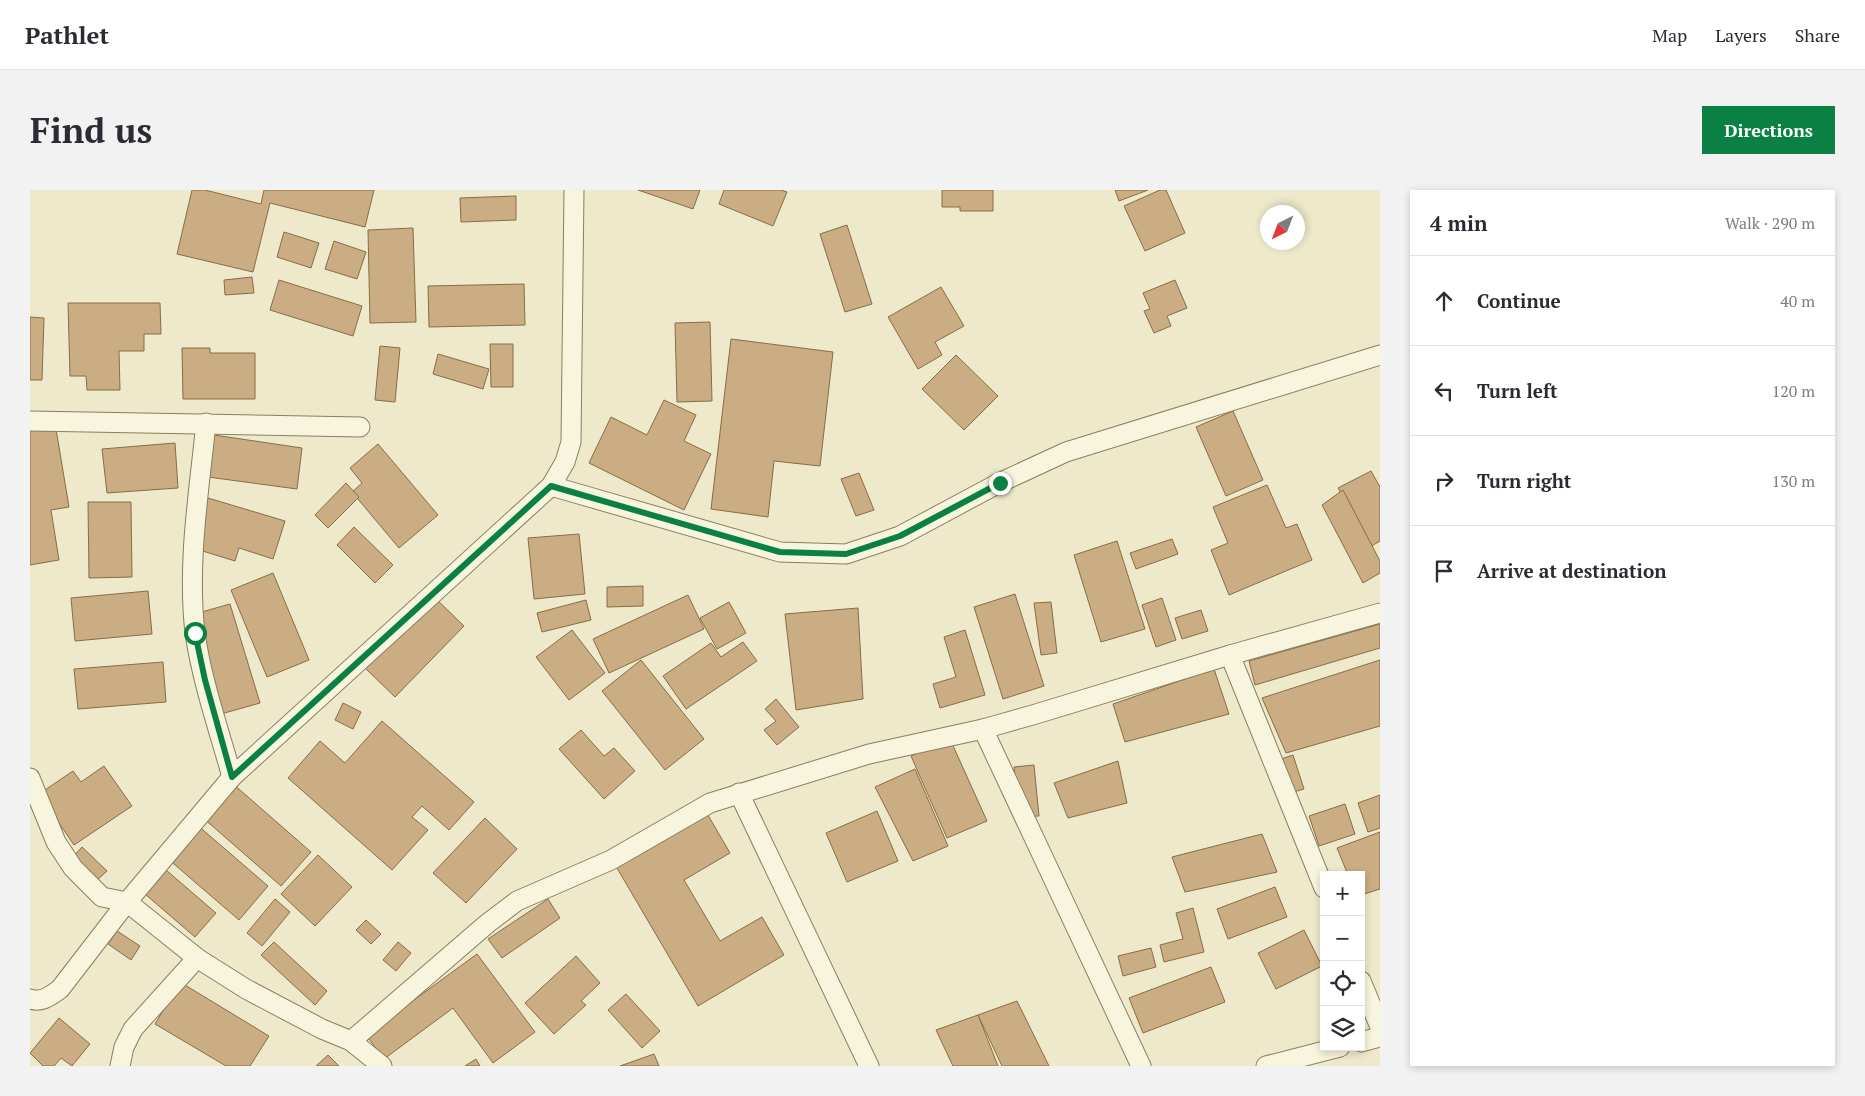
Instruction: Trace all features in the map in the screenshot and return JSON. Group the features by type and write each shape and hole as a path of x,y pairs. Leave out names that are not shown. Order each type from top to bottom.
{"street":[{"path":"30,999 38,1001 50,997 60,989 126,902 232,777 551,486 565,462 571,442 574,190"},
{"path":"551,486 780,552 846,554 900,536 1000,483 1066,452 1380,355"},
{"path":"30,422 206,423 360,428"},
{"path":"206,423 192,569 195,633 205,680 232,777"},
{"path":"351,1041 488,923 517,902 611,860 710,803 869,754 982,729 1230,655 1380,613"},
{"path":"1230,655 1320,878"},
{"path":"982,729 1141,1066"},
{"path":"30,778 56,842 73,868 102,897 126,902 197,958 246,989 322,1029 351,1041 382,1066"},
{"path":"739,793 869,1066"},
{"path":"120,1066 124,1047 133,1029 197,958"},
{"path":"1365,991 1380,1027"},
{"path":"1365,1041 1380,1037"},
{"path":"1266,1066 1324,1051"}],"building":[{"path":"192,190 205,190 261,204 264,190 374,190 365,227 270,203 253,272 177,254"},
{"path":"638,190 700,190 693,209"},
{"path":"724,190 781,190 787,192 773,226 719,204"},
{"path":"942,190 993,190 993,211 960,211 960,207 942,207"},
{"path":"1115,190 1148,190 1119,201"},
{"path":"1160,190 1166,190 1185,233 1145,251 1124,206"},
{"path":"516,196 516,220 461,222 460,198"},
{"path":"847,225 872,304 845,312 820,234"},
{"path":"413,228 416,322 370,323 368,230"},
{"path":"284,232 319,243 311,268 277,257"},
{"path":"334,241 366,252 357,279 325,269"},
{"path":"252,277 254,293 225,295 224,280"},
{"path":"279,280 362,306 353,336 270,310"},
{"path":"1175,280 1187,308 1167,316 1171,326 1154,333 1144,311 1150,309 1143,293"},
{"path":"524,284 525,325 429,327 428,286"},
{"path":"941,287 964,326 935,342 942,355 918,369 888,317"},
{"path":"68,303 160,303 161,334 144,334 144,351 119,351 120,390 87,390 86,376 70,376"},
{"path":"30,317 44,318 42,380 30,380"},
{"path":"710,322 712,401 677,402 675,323"},
{"path":"731,339 833,352 820,466 774,461 768,517 711,509"},
{"path":"490,344 513,344 513,387 491,387"},
{"path":"380,346 400,348 395,402 375,400"},
{"path":"182,348 210,348 210,353 255,353 255,399 183,399"},
{"path":"438,354 489,369 483,389 433,374"},
{"path":"956,355 998,396 964,430 922,389"},
{"path":"664,400 696,415 684,441 711,454 684,510 589,463 611,417 647,435"},
{"path":"1233,411 1263,480 1226,496 1196,427"},
{"path":"54,417 69,507 51,510 59,560 30,565 30,421"},
{"path":"214,435 302,448 297,489 208,477"},
{"path":"175,443 178,488 107,493 102,449"},
{"path":"378,444 438,515 399,548 352,492 362,483 350,468"},
{"path":"1371,471 1380,487 1380,541 1370,547 1338,488"},
{"path":"859,473 874,510 856,516 841,479"},
{"path":"346,483 359,497 328,528 315,515"},
{"path":"1267,485 1286,528 1297,524 1312,560 1229,595 1211,550 1228,543 1213,507"},
{"path":"1343,490 1380,561 1380,573 1363,583 1322,505"},
{"path":"208,498 285,521 273,559 239,548 235,561 193,548"},
{"path":"88,502 131,502 132,577 89,578"},
{"path":"354,527 393,565 375,583 337,545"},
{"path":"579,534 585,594 534,599 528,538"},
{"path":"1172,539 1178,554 1136,569 1130,553"},
{"path":"1117,541 1145,629 1101,642 1074,555"},
{"path":"273,573 309,660 267,677 231,590"},
{"path":"643,586 643,606 607,607 607,587"},
{"path":"148,591 152,634 75,641 71,598"},
{"path":"431,594 464,626 395,697 362,665"},
{"path":"1015,594 1044,686 1003,699 974,607"},
{"path":"688,595 704,629 609,673 593,639"},
{"path":"1162,598 1176,640 1156,647 1142,605"},
{"path":"586,600 591,620 542,632 537,613"},
{"path":"729,602 746,633 717,649 700,618"},
{"path":"1051,602 1057,653 1041,655 1034,603"},
{"path":"230,604 260,703 221,714 191,615"},
{"path":"858,608 863,699 796,710 785,614"},
{"path":"1201,610 1208,631 1182,639 1175,618"},
{"path":"1380,624 1380,648 1255,685 1249,661"},
{"path":"572,630 605,673 569,700 536,657"},
{"path":"965,630 985,695 940,708 933,684 956,677 944,637"},
{"path":"743,642 757,661 686,709 663,676 711,643 721,657"},
{"path":"641,660 704,739 665,770 602,691"},
{"path":"1380,660 1380,726 1286,753 1262,698"},
{"path":"163,662 166,702 78,709 74,669"},
{"path":"1214,669 1229,714 1125,742 1113,704"},
{"path":"776,699 799,727 777,745 764,730 776,721 765,709"},
{"path":"343,703 361,712 353,729 335,720"},
{"path":"382,721 474,802 449,830 422,806 412,817 428,830 392,870 288,778 320,741 345,763"},
{"path":"581,730 604,756 614,748 635,771 604,799 559,749"},
{"path":"950,739 987,821 947,838 911,756"},
{"path":"1293,755 1304,789 1286,794 1275,761"},
{"path":"1118,761 1127,803 1068,818 1054,783"},
{"path":"1034,765 1039,816 1019,817 1014,767"},
{"path":"104,766 132,806 74,845 39,794 73,771 81,782"},
{"path":"915,769 948,846 913,861 875,787"},
{"path":"232,783 311,852 281,886 202,817"},
{"path":"1380,795 1380,828 1368,832 1358,803"},
{"path":"1345,804 1355,834 1319,846 1309,816"},
{"path":"705,810 730,853 684,880 720,941 762,917 784,955 698,1006 614,863"},
{"path":"877,811 898,861 847,882 826,833"},
{"path":"485,818 517,849 466,903 433,873"},
{"path":"196,824 268,886 239,920 167,858"},
{"path":"1380,832 1380,889 1365,894 1365,871 1346,871 1337,848"},
{"path":"1262,834 1277,872 1185,892 1172,857"},
{"path":"82,847 107,871 94,883 70,860"},
{"path":"318,855 352,887 315,926 281,894"},
{"path":"159,864 216,913 195,937 138,888"},
{"path":"1275,887 1287,917 1228,939 1217,909"},
{"path":"275,899 290,912 262,946 247,933"},
{"path":"548,899 560,918 502,958 488,939"},
{"path":"1193,908 1204,952 1164,962 1160,945 1183,939 1176,913"},
{"path":"366,920 381,934 371,944 356,930"},
{"path":"1304,930 1320,962 1320,967 1276,989 1258,953"},
{"path":"117,931 140,946 131,960 108,944"},
{"path":"274,942 327,991 315,1005 261,955"},
{"path":"398,942 411,953 396,971 383,960"},
{"path":"1151,948 1156,967 1123,976 1118,956"},
{"path":"477,954 535,1032 493,1063 453,1008 384,1059 366,1035"},
{"path":"576,956 600,983 581,1001 586,1005 554,1034 525,1003"},
{"path":"1211,967 1225,1002 1143,1033 1129,998"},
{"path":"180,982 269,1036 250,1066 226,1066 155,1024"},
{"path":"626,994 660,1031 642,1048 608,1010"},
{"path":"1017,1001 1049,1066 1002,1066 978,1015"},
{"path":"978,1015 998,1066 953,1066 936,1030"},
{"path":"59,1018 90,1044 72,1066 61,1058 54,1066 43,1066 30,1053"},
{"path":"654,1054 659,1066 620,1066"},
{"path":"328,1055 339,1066 316,1066"},
{"path":"476,1059 480,1066 465,1066"}],"route":[{"path":"195,633 205,680 232,777 551,486 780,552 846,554 900,536 1000,483"}]}
